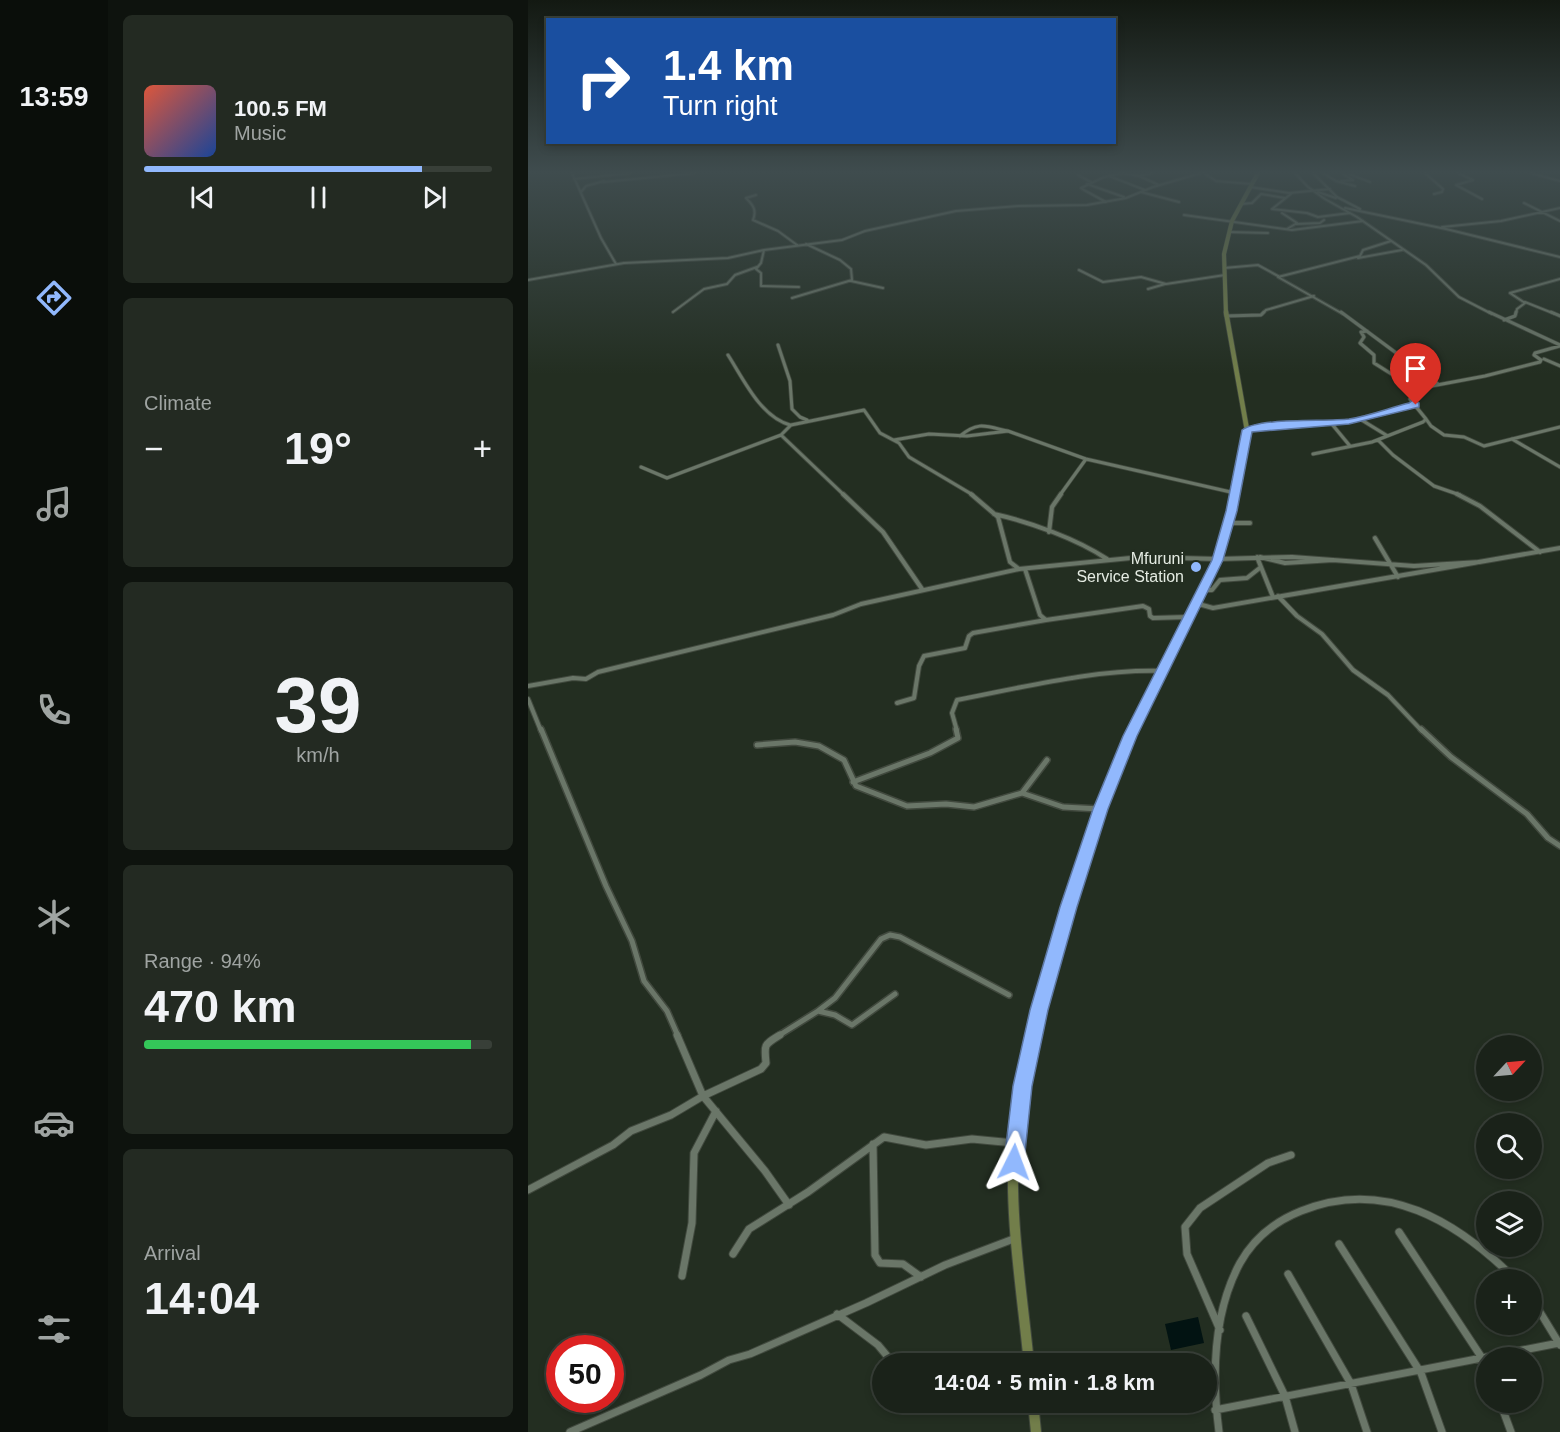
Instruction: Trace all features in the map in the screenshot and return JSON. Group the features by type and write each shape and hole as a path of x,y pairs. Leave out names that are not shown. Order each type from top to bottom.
{"main road":[{"path":"1028,1353 1013,1198 1014,1143 1022,1086 1039,1010 1100,809 1130,736 1218,560 1235,493 1247,430 1226,316 1224,267 1227,240"},
{"path":"1034,1413 1036,1432"}],"street":[{"path":"602,240 616,264"},
{"path":"788,240 800,245"},
{"path":"528,280 616,264 728,258 764,250 839,240"},
{"path":"1491,240 1560,257"},
{"path":"1352,259 1360,256 1363,250 1391,241 1433,270 1459,297 1560,345"},
{"path":"806,244 843,261 851,269 851,281"},
{"path":"673,312 704,289 726,284 734,275 757,267 761,263 764,250"},
{"path":"1278,276 1402,250"},
{"path":"1224,267 1260,265 1314,296 1367,331 1396,355 1430,376 1438,384"},
{"path":"757,267 761,273 762,286 799,287"},
{"path":"1079,270 1101,282 1139,277 1165,284"},
{"path":"1148,289 1165,284 1225,275"},
{"path":"1560,279 1510,294 1560,316"},
{"path":"792,298 851,281 883,288"},
{"path":"1226,316 1261,315 1266,309 1314,296"},
{"path":"1504,320 1515,316 1517,309 1525,302"},
{"path":"1367,331 1361,332 1364,337 1360,343 1374,355 1374,363 1417,390 1419,395 1410,399 1438,432 1444,435 1464,437 1484,446 1560,427"},
{"path":"778,345 790,380 791,405 797,416 809,421"},
{"path":"1417,390 1540,362 1541,360 1534,355 1535,353 1560,345"},
{"path":"728,355 744,383 781,424 790,425 864,410 880,433 894,440 917,463 942,474 966,489 1001,521 1003,540 1010,562 1019,569"},
{"path":"1544,359 1560,366"},
{"path":"1247,430 1360,419 1414,405 1413,403"},
{"path":"1360,419 1386,435"},
{"path":"1313,454 1378,440 1386,435 1418,425 1426,419"},
{"path":"1331,423 1350,447"},
{"path":"641,467 667,478 781,435 790,425"},
{"path":"959,436 971,427 979,425 1007,431 1086,459 1235,493"},
{"path":"894,440 929,434 959,436 1007,431"},
{"path":"781,435 883,532 922,589"},
{"path":"903,448 911,437"},
{"path":"1512,439 1560,467"},
{"path":"1378,440 1393,455 1434,486 1454,492 1480,506 1540,552"},
{"path":"1049,532 1052,507 1086,459"},
{"path":"994,514 1026,521 1079,546 1090,548 1107,559"},
{"path":"1228,523 1250,523"},
{"path":"1375,538 1398,577"},
{"path":"1195,603 1213,608 1560,548"},
{"path":"530,687 573,678 586,679 598,672 627,664 735,640 922,589 1019,569 1141,557 1218,560 1258,557 1339,559 1414,566 1479,562"},
{"path":"1258,557 1275,597 1322,634 1353,670 1388,695 1451,757 1527,814 1548,838 1560,846"},
{"path":"1202,590 1209,591 1220,580 1247,578 1261,567"},
{"path":"1025,569 1040,615 1046,620"},
{"path":"897,703 914,698 919,666 924,656 965,648 967,640 973,633 1143,606 1149,609 1152,618 1188,617"},
{"path":"853,782 930,753 958,738 951,712 951,707 957,700 1080,677 1132,670 1163,671"},
{"path":"528,699 606,886 632,941 644,981 667,1011 703,1096 765,1171 789,1205"},
{"path":"757,745 795,742 819,746 844,760 853,782 861,789 911,806 937,804 974,807 1022,794 1063,807 1100,809"},
{"path":"1022,794 1047,760"},
{"path":"528,1190 613,1145 631,1131 671,1115 703,1096 760,1069 766,1063 764,1048 770,1040 833,1001 881,939 890,935 900,937 1010,994"},
{"path":"818,1011 835,1015 852,1025 895,994"},
{"path":"682,1276 692,1223 694,1154 716,1111"},
{"path":"733,1254 748,1229 789,1205 873,1144 890,1136 926,1145 972,1139 1014,1143"},
{"path":"873,1144 875,1255 880,1263 903,1264 921,1277"},
{"path":"1220,1330 1187,1254 1185,1227 1200,1208 1268,1163 1291,1155"},
{"path":"1217,1378 1220,1330 1229,1290 1244,1257 1270,1227 1310,1205 1330,1200 1369,1197 1401,1203 1466,1235 1504,1269"},
{"path":"1399,1232 1476,1349"},
{"path":"570,1432 984,1249 1018,1238"},
{"path":"1339,1244 1423,1377 1442,1432"},
{"path":"1288,1274 1351,1384 1367,1432"},
{"path":"837,1314 878,1345 885,1353"},
{"path":"1542,1315 1560,1344 1542,1347"},
{"path":"1246,1316 1285,1396 1295,1432"},
{"path":"1217,1410 1476,1359"},
{"path":"1216,1413 1219,1432"},
{"path":"1504,1413 1511,1432"}],"shaded area":[{"path":"1198,1317 1204,1343 1171,1350 1165,1324"}],"place":[{"name":"Mfuruni Service Station","path":"1196,567"}],"route":[{"path":"1014,1162 1014,1143 1022,1086 1039,1010 1100,809 1130,736 1218,560 1232,511 1247,441 1247,430 1349,422 1414,405 1413,403 1416,405"}]}
